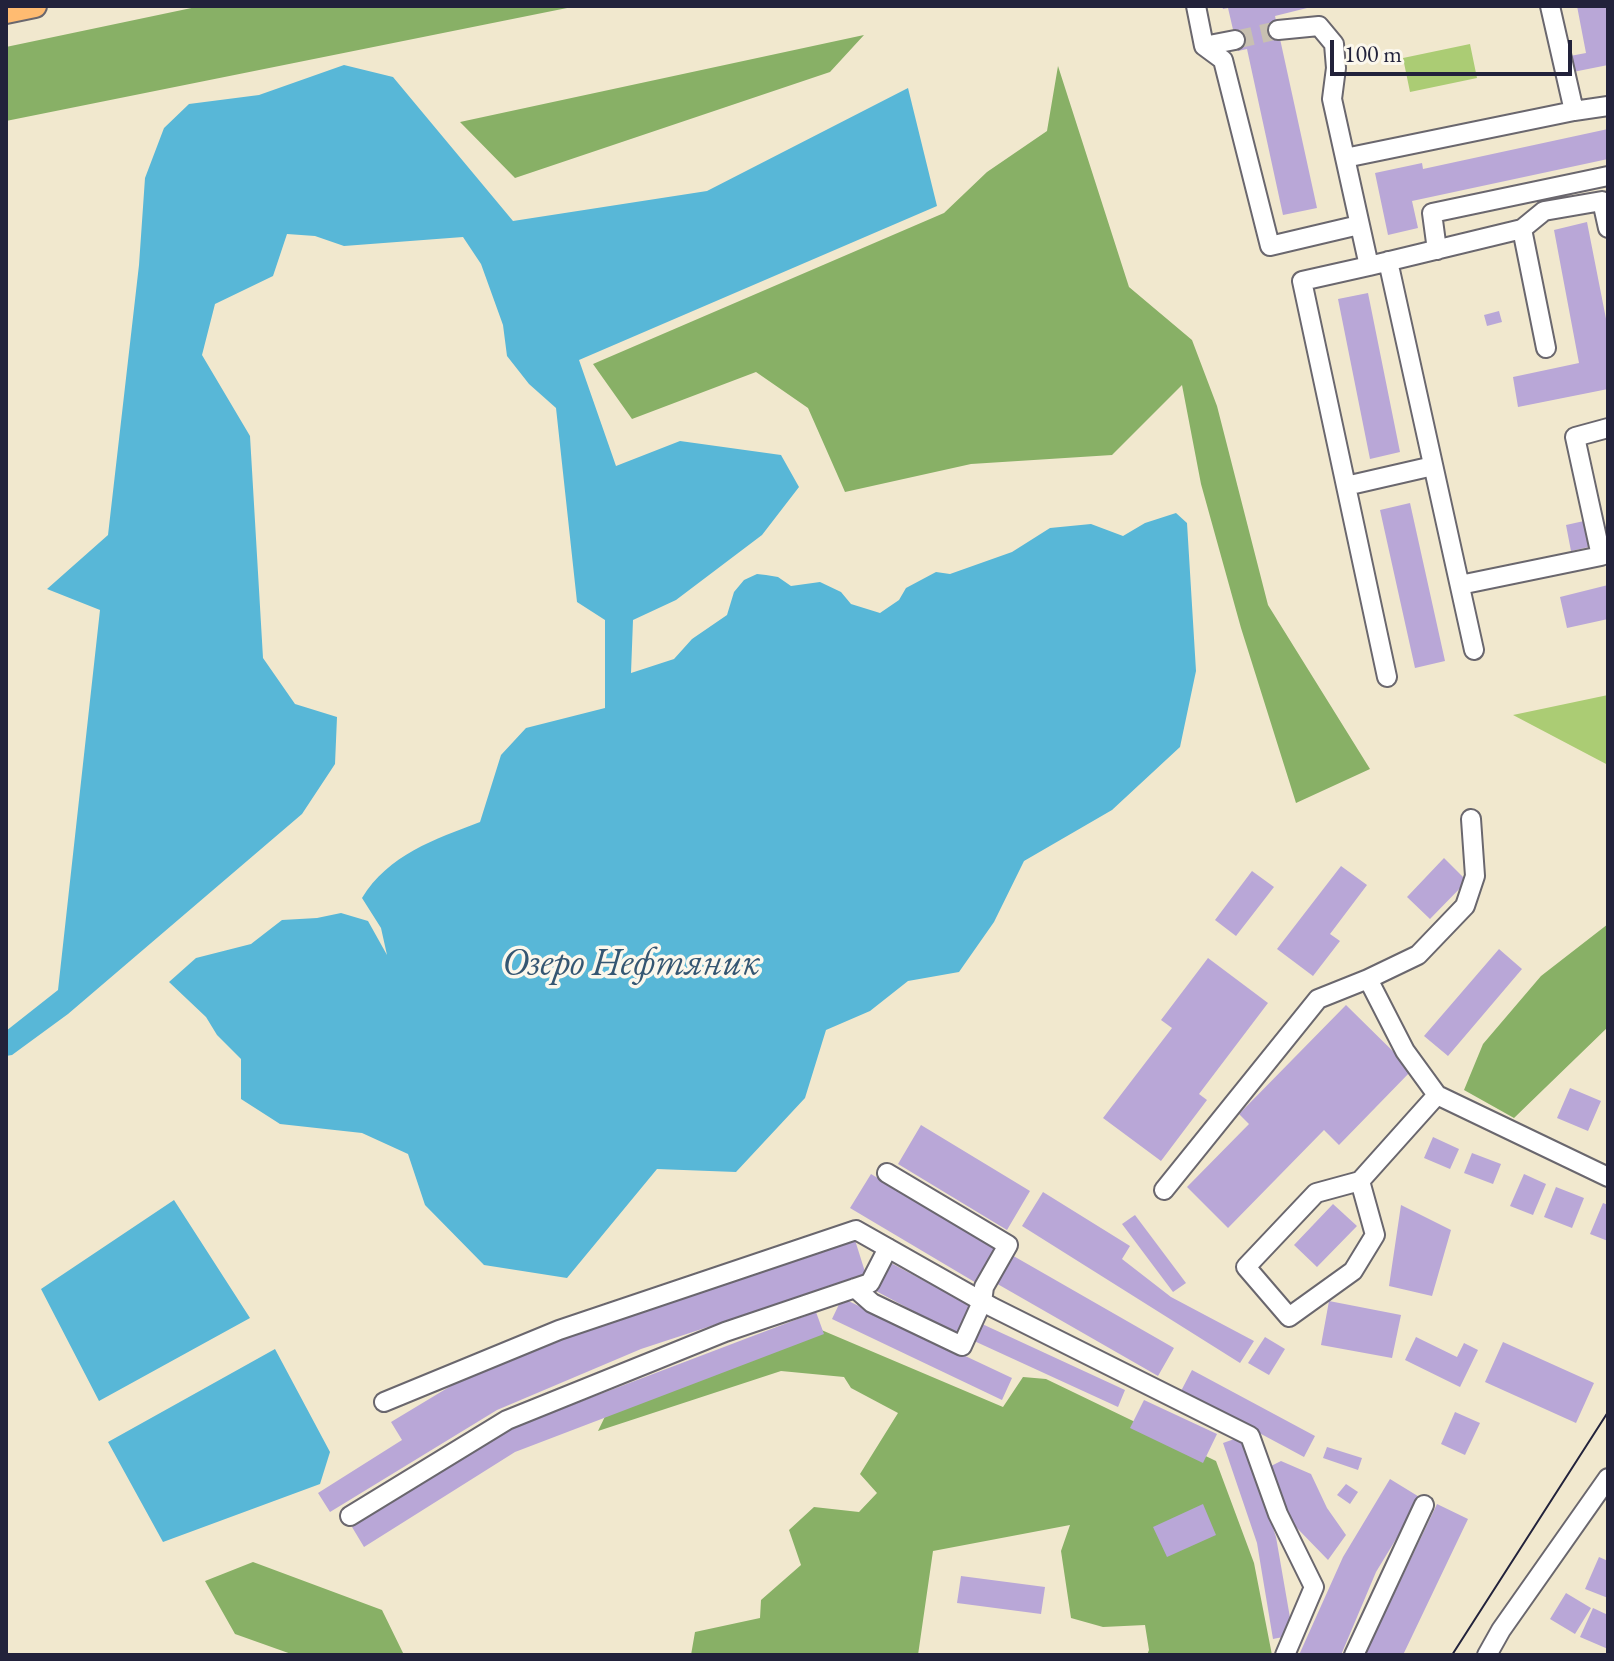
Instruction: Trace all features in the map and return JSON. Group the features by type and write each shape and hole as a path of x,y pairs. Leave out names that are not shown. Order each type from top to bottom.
{"main road":[{"path":"6,12 35,6"}],"street":[{"path":"1196,6 1204,46 1223,60 1270,246 1359,225"},
{"path":"1550,6 1574,111"},
{"path":"1278,30 1319,26 1334,44 1336,68 1332,99 1359,225 1378,263 1433,466 1474,650"},
{"path":"1204,46 1235,40"},
{"path":"1345,158 1608,106"},
{"path":"1437,250 1432,213 1608,176"},
{"path":"1387,677 1302,281 1522,229 1544,211 1602,201 1608,228"},
{"path":"1522,229 1546,348"},
{"path":"1460,585 1601,556 1575,437 1608,428"},
{"path":"1346,486 1433,466"},
{"path":"1164,1190 1318,999 1418,955 1465,906 1475,876 1471,819"},
{"path":"1368,979 1405,1051 1437,1095 1608,1177"},
{"path":"1360,1181 1375,1235 1353,1271 1289,1317 1246,1267 1316,1193 1360,1181 1437,1095"},
{"path":"855,1288 872,1303 962,1346 982,1302 984,1287 1008,1245 887,1173"},
{"path":"384,1402 559,1330 856,1230 982,1302 1250,1436 1278,1514 1314,1587 1285,1655"},
{"path":"350,1516 507,1420 725,1332 870,1283 888,1248"},
{"path":"1487,1655 1501,1630 1608,1478"},
{"path":"1354,1655 1424,1505"}],"green space":[{"path":"201,6 577,6 6,121 6,47"},
{"path":"864,35 830,72 515,178 460,122"},
{"path":"1470,44 1477,78 1410,92 1403,58"},
{"path":"1058,66 1129,287 1192,340 1217,406 1268,605 1370,769 1296,803 1241,628 1201,484 1182,385 1112,455 971,464 845,492 808,408 756,372 632,419 593,364 944,213 987,172 1047,131"},
{"path":"1608,695 1608,765 1513,715"},
{"path":"1608,924 1608,1027 1514,1118 1464,1090 1483,1044 1541,976"},
{"path":"812,1326 1003,1407 1023,1377 1046,1379 1216,1461 1254,1563 1272,1655 1147,1655 1145,1625 1103,1627 1071,1618 1061,1551 1070,1525 933,1551 918,1655 691,1655 695,1632 760,1618 761,1600 801,1565 789,1530 814,1507 859,1512 877,1493 860,1474 898,1413 851,1388 844,1377 781,1371 598,1431 613,1400"},
{"path":"253,1562 382,1610 404,1655 294,1655 235,1634 205,1581"}],"water":[{"name":"Озеро Нефтяник","path":"344,65 393,77 513,221 707,191 908,88 937,206 579,360 616,466 680,441 781,455 799,487 762,535 676,600 633,620 631,673 674,659 692,639 727,615 734,592 744,580 757,574 778,577 791,586 820,582 841,592 851,604 880,613 899,600 906,588 936,572 950,574 1012,552 1050,528 1091,524 1123,536 1145,523 1176,513 1187,523 1196,671 1180,747 1112,810 1024,861 994,922 959,972 908,981 870,1011 826,1030 805,1098 736,1172 657,1169 567,1278 484,1265 425,1205 408,1154 362,1133 280,1124 241,1099 241,1059 217,1035 206,1017 169,982 196,958 251,944 282,920 341,913 368,921 387,955 381,928 362,898 373,883 385,870 414,850 480,822 501,755 526,728 605,708 605,620 577,602 556,408 529,384 507,356 503,325 481,264 463,237 344,246 315,236 287,234 273,276 215,304 202,355 250,436 263,658 295,704 337,717 335,764 302,814 68,1014 12,1055 6,1056 6,1031 58,990 100,610 47,589 108,535 139,265 145,178 164,128 189,104 259,95"},
{"path":"174,1200 250,1318 99,1401 41,1289"},
{"path":"275,1349 330,1452 320,1484 163,1542 108,1442"}],"building":[{"path":"1222,6 1315,6 1275,16 1317,208 1283,215 1247,49 1238,51 1228,8 1223,9"},
{"path":"1577,6 1608,6 1608,65 1573,72 1570,56 1586,53"},
{"path":"1608,129 1608,159 1412,201 1418,228 1388,235 1375,173 1422,163 1423,169"},
{"path":"1587,222 1608,329 1608,389 1518,407 1513,377 1579,363 1554,230"},
{"path":"1368,293 1400,452 1370,459 1338,299"},
{"path":"1499,311 1502,322 1487,326 1484,315"},
{"path":"1410,503 1445,661 1415,668 1380,510"},
{"path":"1584,521 1589,547 1571,551 1566,525"},
{"path":"1608,585 1608,619 1567,628 1560,597"},
{"path":"1444,858 1467,881 1430,919 1407,897"},
{"path":"1341,866 1367,885 1330,934 1340,941 1313,976 1277,949"},
{"path":"1252,871 1274,887 1236,936 1215,920"},
{"path":"1499,949 1522,969 1448,1056 1424,1036"},
{"path":"1208,958 1268,1003 1199,1094 1207,1100 1161,1161 1103,1118 1172,1028 1161,1020"},
{"path":"1346,1005 1412,1070 1339,1145 1324,1130 1228,1228 1187,1187 1249,1124 1239,1114"},
{"path":"1570,1088 1601,1101 1588,1131 1557,1118"},
{"path":"921,1125 1030,1191 1007,1230 898,1164"},
{"path":"1433,1137 1459,1149 1450,1169 1424,1158"},
{"path":"1472,1153 1501,1164 1493,1184 1464,1173"},
{"path":"871,1174 998,1250 978,1284 850,1208"},
{"path":"1524,1174 1546,1184 1533,1215 1510,1206"},
{"path":"1556,1187 1584,1198 1572,1228 1544,1217"},
{"path":"1043,1192 1130,1246 1122,1259 1171,1297 1254,1341 1240,1363 1022,1226"},
{"path":"1603,1203 1608,1205 1608,1241 1590,1234"},
{"path":"1333,1204 1357,1226 1317,1267 1294,1245"},
{"path":"1401,1205 1451,1230 1432,1296 1389,1286"},
{"path":"1135,1215 1186,1283 1173,1292 1122,1224"},
{"path":"855,1240 866,1275 641,1349 497,1410 330,1512 318,1493 402,1440 391,1422 474,1372 626,1312"},
{"path":"1010,1254 1174,1348 1158,1376 994,1282"},
{"path":"891,1263 973,1307 958,1335 876,1291"},
{"path":"842,1298 1012,1378 1002,1400 832,1319"},
{"path":"1329,1301 1401,1315 1392,1358 1321,1345"},
{"path":"816,1312 824,1334 515,1452 364,1547 352,1527 503,1431"},
{"path":"980,1323 1125,1390 1118,1407 972,1340"},
{"path":"1265,1337 1285,1349 1269,1375 1248,1363"},
{"path":"1416,1337 1457,1357 1464,1343 1478,1350 1460,1387 1405,1360"},
{"path":"1503,1342 1594,1383 1576,1423 1485,1382"},
{"path":"1192,1370 1315,1436 1304,1457 1181,1391"},
{"path":"1144,1400 1217,1434 1203,1463 1130,1428"},
{"path":"1455,1412 1480,1423 1465,1455 1441,1444"},
{"path":"1243,1436 1276,1537 1293,1635 1273,1639 1257,1543 1223,1443"},
{"path":"1327,1447 1362,1458 1358,1470 1323,1458"},
{"path":"1281,1461 1311,1474 1327,1508 1346,1535 1328,1560 1294,1525 1269,1467"},
{"path":"1390,1479 1421,1498 1376,1572 1341,1655 1299,1655 1343,1557"},
{"path":"1346,1484 1358,1492 1350,1504 1337,1495"},
{"path":"1203,1504 1216,1535 1167,1557 1153,1527"},
{"path":"1437,1504 1468,1519 1403,1655 1365,1655"},
{"path":"1599,1557 1608,1561 1608,1598 1585,1589"},
{"path":"961,1576 1045,1587 1041,1614 957,1603"},
{"path":"1566,1593 1591,1608 1575,1634 1550,1619"},
{"path":"1593,1608 1608,1615 1608,1649 1580,1637"}],"tunnel":[{"path":"1235,40 1278,30"}],"tram line":[{"path":"1452,1655 1608,1412"}]}
